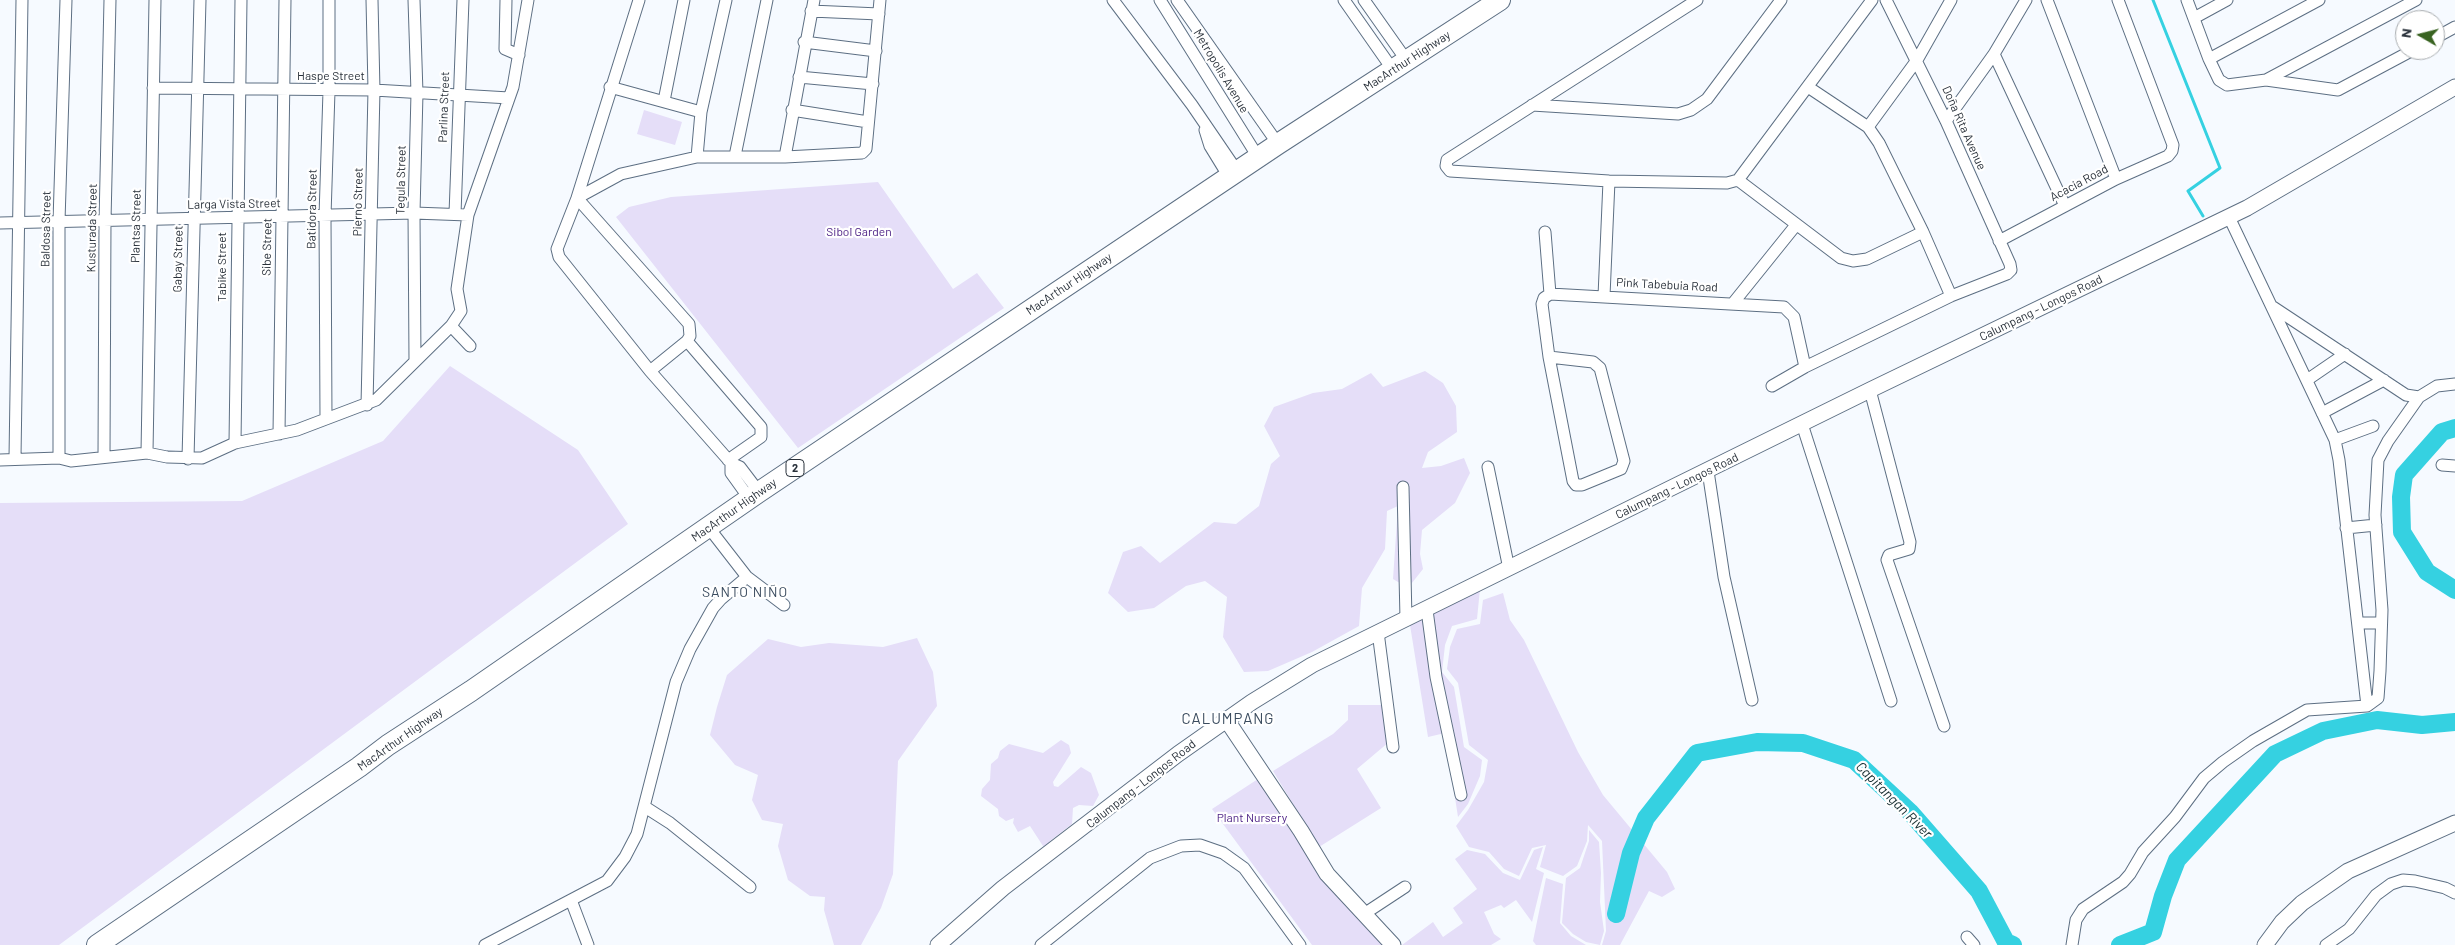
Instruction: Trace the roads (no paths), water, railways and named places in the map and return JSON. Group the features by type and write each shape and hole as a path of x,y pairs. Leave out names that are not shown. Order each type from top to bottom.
{"highway":[{"name":"MacArthur Highway","path":"97,945 709,528 754,495 1278,144 1500,0"}],"street":[{"path":"15,458 22,0"},
{"name":"Baldosa Street","path":"59,458 59,221 66,0"},
{"name":"Kusturada Street","path":"104,456 105,221 110,0"},
{"name":"Plantsa Street","path":"148,453 150,220 155,0"},
{"name":"Gabay Street","path":"188,459 200,0"},
{"name":"Tabike Street","path":"235,443 236,218 241,89 241,0"},
{"name":"Sibe Street","path":"279,434 286,90 285,0"},
{"name":"Batidora Street","path":"326,419 325,216 329,90 329,0"},
{"name":"Pierno Street","path":"367,405 374,90 372,0"},
{"name":"Tegula Street","path":"414,0 417,93 414,213 415,361"},
{"name":"Parlina Street","path":"455,214 463,0"},
{"path":"506,0 506,49 519,55"},
{"path":"0,460 59,458 71,461 104,456 148,453 188,459 202,458 235,443 297,430 376,400 451,326 461,312 457,289 468,215 509,98 519,55 528,0"},
{"path":"640,0 610,87 577,198 558,249 559,257 650,371 730,461 740,467 754,495"},
{"path":"664,101 684,0"},
{"path":"697,156 701,112 726,0"},
{"path":"735,156 768,0"},
{"path":"577,198 621,174 697,156 785,157 862,153 866,149 880,0"},
{"path":"1113,0 1203,123 1233,174"},
{"name":"Metropolis Avenue","path":"1160,0 1258,158"},
{"name":"Metropolis Avenue","path":"1177,0 1278,144"},
{"path":"1344,0 1400,65"},
{"path":"1364,0 1400,65"},
{"path":"1697,0 1447,160 1446,166 1450,171 1609,181 1727,183 1738,180 1872,0"},
{"path":"1532,105 1678,114 1691,110 1707,99 1781,0"},
{"name":"Doña Rita Avenue","path":"1886,0 1946,121 2010,264 2011,270 2007,274 1951,296"},
{"path":"1868,127 1917,60 1951,0"},
{"path":"1946,121 1994,54 2026,0"},
{"path":"2047,0 2116,179"},
{"name":"Acacia Road","path":"1999,241 2116,179 2168,156 2172,151 2173,145 2118,0"},
{"path":"2187,0 2209,59 2219,80 2227,85 2266,80 2338,90 2395,60"},
{"path":"2194,18 2228,0"},
{"path":"2209,59 2319,0"},
{"path":"2266,80 2416,0"},
{"path":"785,157 804,42 812,6 879,14"},
{"path":"804,42 876,51"},
{"path":"1994,54 2065,206"},
{"path":"799,77 873,84"},
{"path":"610,87 701,112"},
{"path":"1772,386 1805,367 1951,296 1923,232 1879,143 1868,127 1808,87"},
{"name":"Calumpang - Longos Road","path":"938,945 1003,888 1226,720 1312,665 1427,610 1870,390 2229,216 2317,169 2352,146 2455,87"},
{"name":"Haspe Street","path":"153,88 374,90 509,98"},
{"path":"792,110 868,122"},
{"path":"1245,137 1262,123"},
{"path":"1738,180 1841,258 1853,261 1867,259 1923,232"},
{"path":"1604,296 1609,181"},
{"path":"577,198 689,324 690,336 687,341 650,371"},
{"name":"Larga Vista Street","path":"0,223 414,213 468,215"},
{"path":"2229,216 2334,440 2358,623 2366,706"},
{"path":"1734,302 1796,225"},
{"path":"1545,232 1550,294 1544,298 1542,304 1550,357 1573,481 1576,485 1582,485 1621,469 1624,461 1600,368 1593,362 1550,357"},
{"name":"Pink Tabebuia Road","path":"1550,294 1734,302 1784,307 1794,317 1805,367"},
{"path":"2272,306 2406,394 2419,397"},
{"path":"451,326 470,346"},
{"path":"687,341 761,426 761,437 730,461"},
{"path":"2306,380 2344,354"},
{"path":"2322,413 2384,380"},
{"path":"2072,945 2073,932 2083,909 2130,874 2143,852 2175,817 2204,778 2223,762 2253,741 2307,710 2366,706 2378,698 2381,623 2376,525 2378,460 2388,440 2419,397 2437,386 2455,384"},
{"path":"1870,390 1910,542 1909,549 1889,555 1887,560 1944,726"},
{"path":"1802,424 1891,701"},
{"path":"2334,440 2373,426"},
{"path":"2442,465 2455,466"},
{"path":"1488,467 1509,569"},
{"path":"1708,471 1724,577 1752,700"},
{"path":"1403,487 1406,619"},
{"path":"2346,528 2376,525"},
{"path":"709,528 747,577 784,605"},
{"path":"486,945 607,881 632,845 645,807 676,682 690,649 717,604 747,577"},
{"path":"1427,610 1436,677 1460,795"},
{"path":"2358,623 2381,623"},
{"path":"1378,632 1393,747"},
{"path":"1226,720 1301,831 1327,874 1393,945"},
{"path":"645,807 670,823 750,886"},
{"path":"2265,945 2282,922 2302,903 2348,871 2455,823"},
{"path":"1041,945 1150,858 1181,846 1200,845 1223,853 1244,868 1300,945"},
{"path":"2326,945 2345,932 2376,895 2391,884 2403,880 2414,881 2445,888 2455,893"},
{"path":"1364,914 1405,887"},
{"path":"571,900 588,945"}],"waterway":[{"path":"2153,0 2220,168 2188,191 2203,216"},
{"name":"Capitangan River","path":"2455,428 2442,432 2404,475 2401,497 2402,532 2427,572 2455,590"},
{"name":"Capitangan River","path":"2120,945 2153,932 2163,896 2177,860 2275,754 2323,731 2377,720 2422,725 2455,722"},
{"name":"Capitangan River","path":"1616,914 1631,853 1646,818 1697,753 1757,742 1803,743 1854,760 1910,812 1979,891 2006,942 2013,945"}],"district":[{"name":"SANTO NIÑO","path":"745,592"},
{"name":"CALUMPANG","path":"1228,719"}],"park label":[{"name":"Sibol Garden","path":"859,232"},
{"name":"Plant Nursery","path":"1252,818"}]}
